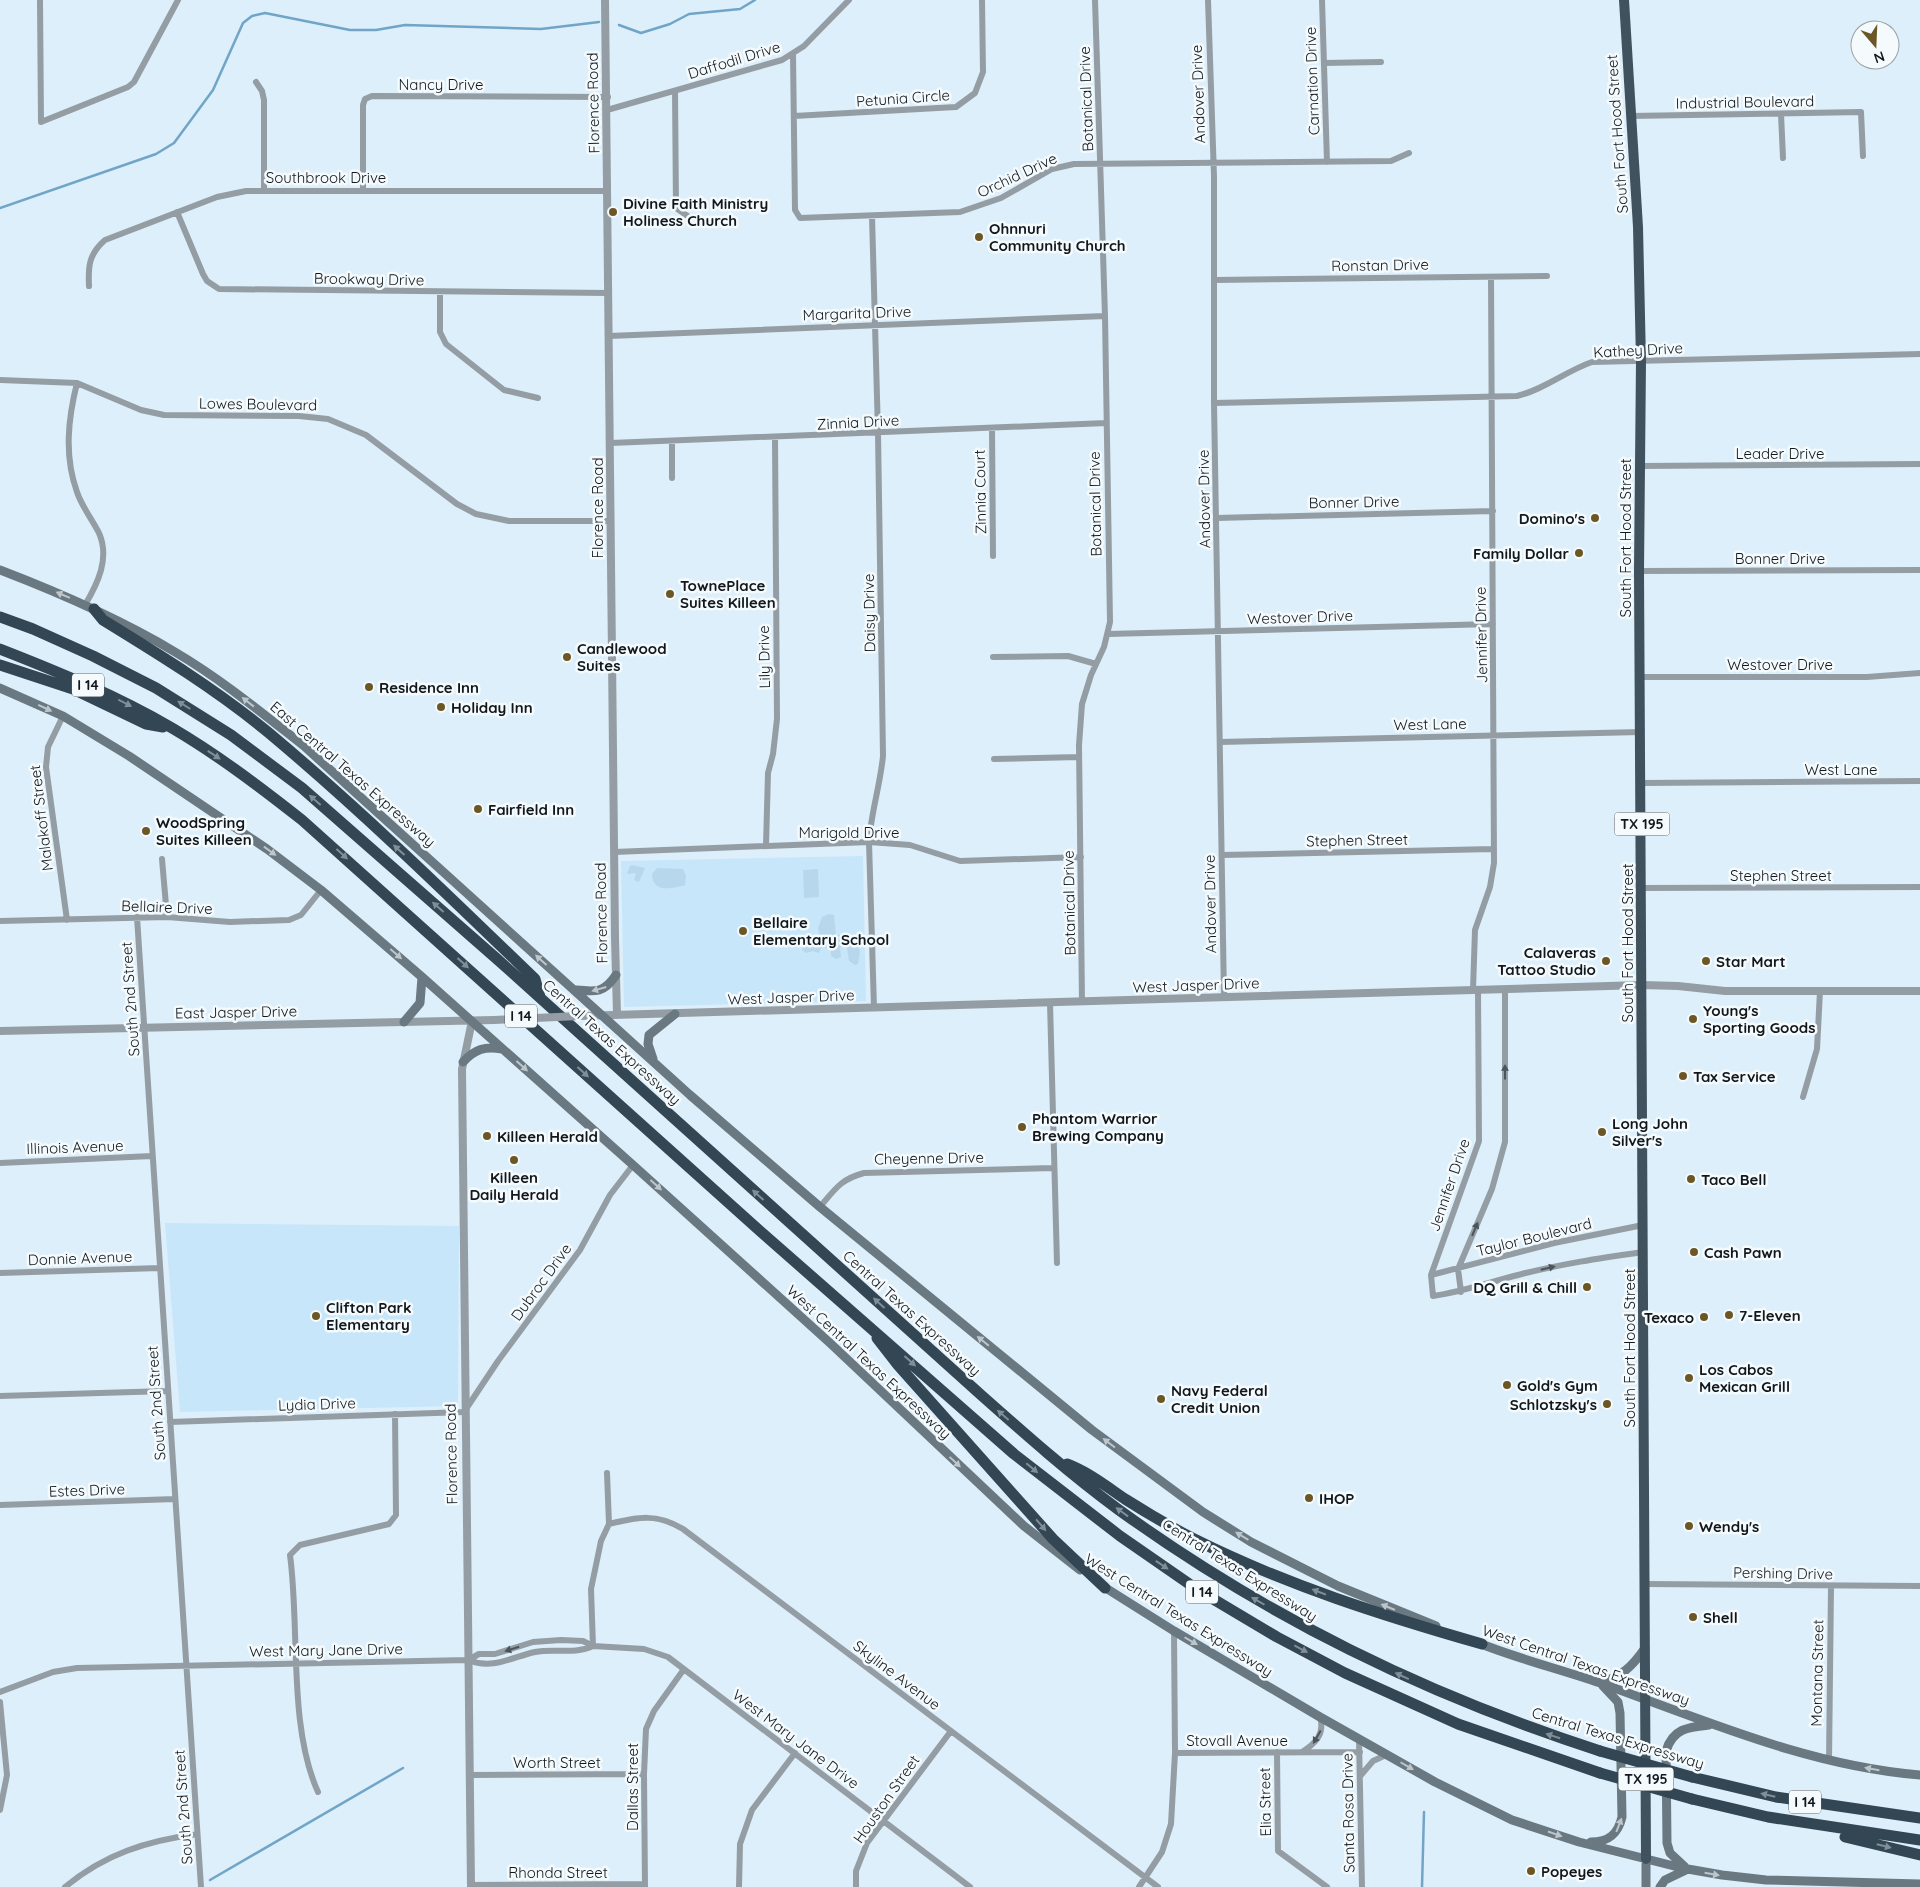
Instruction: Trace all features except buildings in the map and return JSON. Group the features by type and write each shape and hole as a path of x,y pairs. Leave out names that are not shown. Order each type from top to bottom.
{"highway":[{"name":"South Fort Hood Street","path":"1624,0 1638,226 1641,361 1639,572 1642,783 1646,1859"},
{"path":"89,607 103,620 201,682 268,732 425,874 535,979 540,997"},
{"name":"Central Texas Expressway","path":"0,617 33,629 130,674 231,735 302,788 540,997 1053,1458 1119,1510 1199,1566 1304,1627 1361,1657 1473,1707 1600,1751 1692,1777 1784,1798 1920,1818"},
{"name":"I 14","path":"0,649 64,674 172,728 230,766 332,845 760,1231 1014,1454 1060,1492 1198,1590 1278,1637 1362,1680 1458,1724 1600,1773 1692,1799 1768,1818 1920,1840"},
{"path":"0,665 73,689 146,724 172,728"},
{"path":"860,1317 898,1365 1053,1539 1105,1588"},
{"path":"1053,1458 1080,1469 1130,1502 1193,1538 1242,1561 1339,1600 1482,1644"},
{"path":"1768,1818 1920,1855"}],"main road":[{"name":"East Central Texas Expressway","path":"0,570 89,607 177,653 242,697 288,734 604,1016"},
{"path":"0,688 63,716 129,756 267,849 321,890 472,1021"},
{"path":"576,990 598,991 609,986 616,975"},
{"path":"404,1022 420,1004 422,977"},
{"path":"654,1061 648,1044 649,1034 675,1014"},
{"name":"West Central Texas Expressway","path":"604,1016 820,1207 1092,1430 1203,1512 1272,1553 1337,1586 1482,1644 1646,1699 1775,1746 1874,1770 1920,1775"},
{"name":"West Central Texas Expressway","path":"472,1021 811,1326 1024,1526 1105,1588 1174,1631 1386,1755 1435,1782 1512,1820 1579,1842 1688,1869 1766,1880 1920,1884"},
{"path":"463,1062 480,1049 489,1046 503,1049"},
{"path":"1600,1683 1619,1677 1632,1668 1645,1648"},
{"path":"1579,1842 1603,1842 1619,1829 1622,1817 1620,1713 1618,1702 1611,1692 1600,1683"},
{"path":"1688,1869 1675,1861 1667,1844 1666,1751 1669,1740 1677,1732 1688,1727 1712,1724"},
{"name":"South Fort Hood Street","path":"1646,1859 1646,1887"},
{"path":"1660,1887 1665,1880 1688,1869"}],"street":[{"path":"40,0 40,122 128,87 134,82 178,0"},
{"name":"Florence Road","path":"605,0 608,98 617,1015"},
{"name":"Daffodil Drive","path":"607,110 782,60 793,54 849,0"},
{"name":"Petunia Circle","path":"794,116 956,108 975,93 982,72 982,0"},
{"name":"Botanical Drive","path":"1082,1002 1079,757 1082,704 1108,634 1110,622 1105,316 1095,0"},
{"name":"Andover Drive","path":"1208,0 1213,163 1214,403 1224,998"},
{"name":"Carnation Drive","path":"1322,0 1327,162"},
{"name":"Orchid Drive","path":"793,54 795,210 800,218 960,212 1001,198 1052,169 1074,164 1391,161 1409,153"},
{"path":"1324,63 1381,62"},
{"path":"256,82 262,91 264,100 264,190"},
{"path":"675,91 676,208 689,217"},
{"name":"Nancy Drive","path":"363,190 362,105 365,99 372,96 608,98"},
{"name":"Industrial Boulevard","path":"1630,116 1861,112 1863,156"},
{"path":"1781,114 1783,158"},
{"name":"Southbrook Drive","path":"89,286 88,266 91,254 105,240 218,197 246,191 608,192"},
{"name":"Brookway Drive","path":"177,212 207,282 219,289 609,293"},
{"name":"Daisy Drive","path":"872,216 876,325 883,756 880,780 870,819 869,842 874,1008"},
{"name":"Ronstan Drive","path":"1214,280 1547,276"},
{"name":"Jennifer Drive","path":"1461,1292 1433,1296 1431,1275 1479,1141 1475,930 1492,876 1495,735 1491,277"},
{"path":"440,292 440,332 446,344 504,390 538,398"},
{"name":"Margarita Drive","path":"609,336 1105,316"},
{"name":"Kathey Drive","path":"1214,403 1491,397 1530,393 1573,369 1592,362 1920,354"},
{"name":"Lowes Boulevard","path":"0,380 39,380 77,383 141,410 164,415 328,418 366,435 457,504 476,514 509,521 611,521"},
{"path":"77,383 68,423 72,470 77,492 101,540 103,560 89,607"},
{"name":"Zinnia Drive","path":"611,443 774,438 1106,423"},
{"name":"Zinnia Court","path":"992,428 993,556"},
{"name":"Lily Drive","path":"766,845 768,772 777,719 774,438"},
{"path":"672,442 672,478"},
{"name":"Leader Drive","path":"1640,466 1920,464"},
{"name":"Bonner Drive","path":"1216,518 1492,511"},
{"name":"Bonner Drive","path":"1639,572 1920,570"},
{"name":"Westover Drive","path":"1108,634 1493,624"},
{"path":"993,657 1068,656 1096,664"},
{"name":"Westover Drive","path":"1641,677 1867,677 1920,673"},
{"name":"Malakoff Street","path":"63,716 48,747 46,762 67,920"},
{"name":"West Lane","path":"1220,742 1641,732"},
{"path":"994,759 1079,757"},
{"name":"West Lane","path":"1642,783 1920,781"},
{"name":"Marigold Drive","path":"614,852 869,842 910,845 960,860 1080,857"},
{"name":"Stephen Street","path":"1222,855 1493,850"},
{"path":"162,859 167,917"},
{"name":"Stephen Street","path":"1642,888 1920,887"},
{"name":"Bellaire Drive","path":"0,921 137,917 167,917 230,922 289,920 301,915 321,890"},
{"name":"South 2nd Street","path":"137,917 201,1887"},
{"name":"West Jasper Drive","path":"472,1021 579,1016 1642,986 1678,986 1725,991 1920,991"},
{"path":"1505,990 1505,1142 1492,1189 1458,1269 1461,1292 1517,1275 1578,1261 1643,1252"},
{"path":"1802,1097 1817,1049 1820,991"},
{"path":"1050,1003 1057,1263"},
{"name":"Florence Road","path":"471,1886 464,1412 463,1062 472,1021"},
{"name":"East Jasper Drive","path":"0,1032 472,1021"},
{"name":"Illinois Avenue","path":"0,1163 152,1156"},
{"name":"Dubroc Drive","path":"464,1412 498,1361 580,1250 610,1195 634,1165"},
{"name":"Cheyenne Drive","path":"820,1207 840,1183 847,1178 864,1173 1053,1168"},
{"name":"Taylor Boulevard","path":"1431,1275 1554,1243 1643,1225"},
{"name":"Donnie Avenue","path":"0,1273 160,1268"},
{"path":"0,1396 167,1391"},
{"name":"Lydia Drive","path":"170,1422 464,1412"},
{"path":"318,1792 310,1776 301,1725 290,1555 300,1545 389,1524 393,1520 396,1515 395,1414"},
{"path":"592,1646 591,1589 601,1542 609,1524 607,1473"},
{"name":"Estes Drive","path":"0,1505 175,1500"},
{"name":"Skyline Avenue","path":"609,1524 654,1517 668,1520 1158,1887"},
{"name":"Pershing Drive","path":"1645,1584 1920,1586"},
{"name":"Montana Street","path":"1829,1760 1832,1586"},
{"name":"Stovall Avenue","path":"1174,1631 1175,1753 1360,1752"},
{"name":"West Mary Jane Drive","path":"468,1660 479,1654 495,1654 533,1642 583,1641 592,1646 644,1649 668,1658 970,1887"},
{"path":"533,1642 535,1652"},
{"name":"West Mary Jane Drive","path":"0,1692 54,1672 77,1668 468,1660 478,1664 494,1664 509,1662 535,1652 583,1651 592,1646"},
{"name":"Dallas Street","path":"645,1885 644,1774 646,1729 654,1711 684,1669"},
{"path":"0,1702 7,1775 0,1810"},
{"path":"1302,1752 1314,1744 1321,1734 1323,1726 1320,1717"},
{"name":"Houston Street","path":"856,1887 856,1871 867,1843 951,1731"},
{"name":"Santa Rosa Drive","path":"1359,1739 1362,1887"},
{"name":"Elia Street","path":"1277,1752 1278,1851 1327,1887"},
{"path":"739,1887 740,1844 752,1810 795,1753"},
{"path":"1139,1887 1162,1852 1171,1824 1175,1753"},
{"path":"1361,1775 1373,1761 1386,1755"},
{"name":"Worth Street","path":"470,1775 644,1774"},
{"path":"65,1887 94,1865 130,1847 164,1838 197,1834"},
{"name":"Rhonda Street","path":"471,1886 645,1885"}],"shaded area":[{"name":"Bellaire Elementary School","path":"863,856 866,1001 624,1007 621,861"},
{"path":"632,865 645,868 639,882 634,880 636,873 627,874"},
{"path":"657,868 683,869 686,876 685,885 674,888 659,887 655,884 652,874"},
{"path":"818,869 819,897 804,898 803,870"},
{"path":"829,914 834,915 836,935 850,935 857,940 860,952 858,964 855,965 849,961 847,948 840,947 841,957 836,959 831,956 831,948 821,948 819,953 813,951 806,953 802,950 804,941 820,939 818,928 822,917"},
{"name":"Clifton Park Elementary","path":"165,1223 459,1226 458,1406 180,1412"}],"waterway":[{"path":"619,25 641,33 670,24 689,14 740,9 755,0"},
{"path":"0,208 156,154 174,143 213,90 243,23 252,16 265,13 350,30 376,30 405,25 541,29 599,22"},
{"path":"210,1880 403,1768"},
{"path":"1422,1887 1424,1812"}],"place":[{"name":"Divine Faith Ministry Holiness Church","path":"613,212"},
{"name":"Ohnnuri Community Church","path":"979,237"},
{"name":"Domino's","path":"1595,518"},
{"name":"Family Dollar","path":"1579,553"},
{"name":"TownePlace Suites Killeen","path":"670,594"},
{"name":"Candlewood Suites","path":"567,657"},
{"name":"Residence Inn","path":"369,687"},
{"name":"Holiday Inn","path":"441,707"},
{"name":"Fairfield Inn","path":"478,809"},
{"name":"WoodSpring Suites Killeen","path":"146,831"},
{"name":"Bellaire Elementary School","path":"743,931"},
{"name":"Calaveras Tattoo Studio","path":"1606,961"},
{"name":"Star Mart","path":"1706,961"},
{"name":"Young's Sporting Goods","path":"1693,1019"},
{"name":"Tax Service","path":"1683,1076"},
{"name":"Phantom Warrior Brewing Company","path":"1022,1127"},
{"name":"Long John Silver's","path":"1602,1132"},
{"name":"Killeen Herald","path":"487,1136"},
{"name":"Killeen Daily Herald","path":"514,1160"},
{"name":"Taco Bell","path":"1691,1179"},
{"name":"Cash Pawn","path":"1694,1252"},
{"name":"DQ Grill & Chill","path":"1587,1287"},
{"name":"7-Eleven","path":"1729,1315"},
{"name":"Clifton Park Elementary","path":"316,1316"},
{"name":"Texaco","path":"1704,1317"},
{"name":"Los Cabos Mexican Grill","path":"1689,1378"},
{"name":"Gold's Gym","path":"1507,1385"},
{"name":"Navy Federal Credit Union","path":"1161,1399"},
{"name":"Schlotzsky's","path":"1607,1404"},
{"name":"IHOP","path":"1309,1498"},
{"name":"Wendy's","path":"1689,1526"},
{"name":"Shell","path":"1693,1617"},
{"name":"Popeyes","path":"1531,1871"}]}
